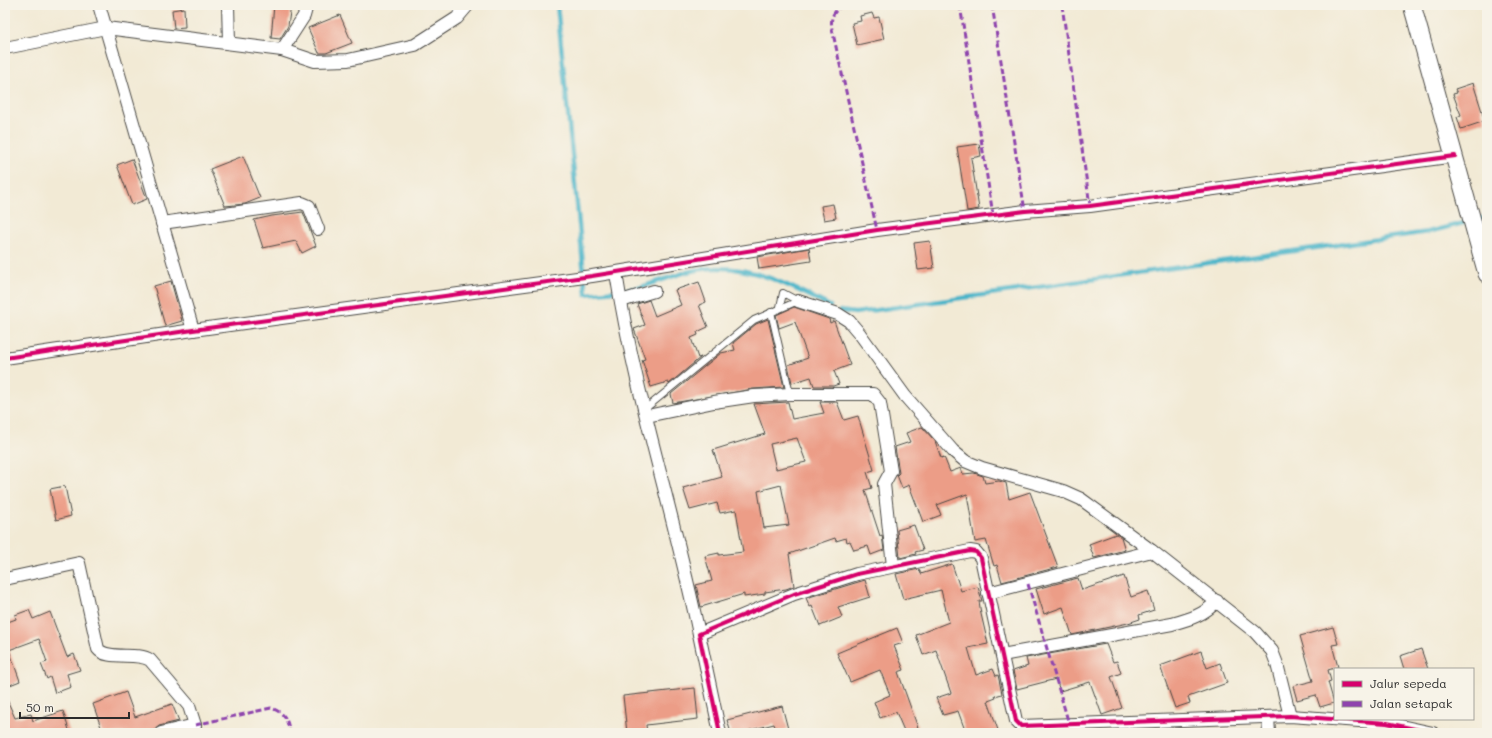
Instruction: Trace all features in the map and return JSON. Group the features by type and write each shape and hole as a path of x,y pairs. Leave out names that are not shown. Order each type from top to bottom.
{"main road":[{"path":"1412,5 1474,222 1487,274"}],"street":[{"path":"99,5 192,330"},
{"path":"228,5 229,43"},
{"path":"282,50 304,16 307,5"},
{"path":"5,48 106,28 282,50 315,61 348,60 415,45 458,18 468,5"},
{"path":"5,358 192,330 616,273 877,230 1025,211 1090,206 1455,156"},
{"path":"162,223 302,203 309,206 318,228"},
{"path":"616,273 646,412 699,634 720,733"},
{"path":"620,294 654,291"},
{"path":"798,300 838,314 850,322 906,396 953,451 965,461 982,468 1064,491 1081,499 1152,551 1255,632 1272,651 1277,664 1290,716"},
{"path":"646,412 720,401 790,394 871,394 878,398 891,471 884,484 894,566"},
{"path":"699,634 814,587 857,574 970,551 976,552 980,558 1016,721 1021,726 1027,727 1290,716 1334,719"},
{"path":"988,594 1152,551"},
{"path":"5,579 80,564 98,649 104,654 147,658 189,706 192,729 161,733"},
{"path":"1002,655 1192,619 1207,611 1217,601"},
{"path":"1268,717 1269,733"},
{"path":"1355,720 1387,722 1433,733"}],"lane":[{"path":"780,307 783,293 798,300"},
{"path":"646,412 748,325 780,307 798,300"},
{"path":"772,312 790,394"}],"building":[{"path":"274,5 291,5 288,26 280,39 271,38"},
{"path":"184,8 185,27 174,28 172,10"},
{"path":"872,13 874,18 879,17 884,39 857,45 852,23 861,21 860,16"},
{"path":"340,15 352,43 326,53 319,53 308,28"},
{"path":"1473,83 1485,121 1461,129 1457,117 1461,115 1453,94 1457,93 1455,89"},
{"path":"979,144 981,156 971,158 979,209 967,211 957,147"},
{"path":"243,156 260,198 245,204 225,206 210,169"},
{"path":"132,159 147,199 132,205 117,165"},
{"path":"833,204 836,218 824,220 821,206"},
{"path":"303,212 316,246 302,253 296,241 263,248 254,220"},
{"path":"930,241 934,268 918,270 914,243"},
{"path":"809,248 811,261 759,269 757,257"},
{"path":"171,281 182,321 165,326 154,286"},
{"path":"699,282 706,302 699,305 708,327 697,332 698,335 691,338 698,358 701,357 669,384 668,382 651,387 642,360 645,359 634,329 645,325 637,304 649,300 655,316 681,305 675,290"},
{"path":"794,307 829,319 830,323 834,321 850,365 834,371 839,384 833,386 814,386 811,377 792,383 788,365 808,358 795,322 779,328 776,315"},
{"path":"768,319 784,387 753,389 673,403 671,394 721,353 735,350 733,343 756,324"},
{"path":"788,402 792,419 824,413 820,402 837,402 844,420 858,416 874,470 867,472 872,488 865,490 880,536 882,535 884,550 871,555 868,546 854,550 850,541 847,542 846,538 836,541 835,538 789,554 794,586 786,589 765,592 765,594 744,597 744,594 701,607 696,585 712,581 705,556 719,553 719,555 743,552 736,510 720,513 717,503 690,510 683,488 722,477 713,450 765,434 754,404","holes":["797,438 806,462 776,469 770,444","781,485 789,525 764,528 758,491"]},
{"path":"922,427 935,441 941,458 944,457 950,472 961,468 963,474 974,473 983,476 985,483 999,481 1006,483 1009,499 1030,492 1058,567 1002,582 997,565 994,566 986,540 975,542 967,494 937,505 941,515 923,522 909,485 902,488 897,475 899,473 895,447 910,442 906,433"},
{"path":"65,486 71,516 56,520 50,489"},
{"path":"914,525 923,550 915,552 916,554 900,558 897,530"},
{"path":"1116,534 1121,537 1125,550 1094,558 1089,544"},
{"path":"952,564 961,591 978,587 982,601 979,601 988,644 968,648 976,675 993,669 996,676 998,675 1002,694 995,696 996,698 988,701 999,733 966,733 958,711 943,715 936,698 951,693 936,650 923,655 916,635 949,622 941,590 903,599 896,574 919,569 921,574"},
{"path":"1124,576 1131,597 1148,591 1154,610 1139,615 1140,619 1128,623 1072,635 1063,607 1044,614 1036,589 1078,578 1082,590"},
{"path":"865,580 870,597 838,607 842,617 820,626 812,606 810,607 806,598"},
{"path":"29,610 33,619 50,612 67,657 74,654 80,670 67,674 71,687 55,693 50,677 47,679 41,664 47,662 39,639 9,650 20,681 5,687 5,623 16,619 15,615"},
{"path":"1333,627 1338,644 1332,645 1338,667 1328,670 1331,681 1328,682 1334,703 1320,707 1316,695 1297,700 1293,686 1313,681 1300,636"},
{"path":"897,628 903,643 894,646 904,670 898,672 918,728 905,733 896,712 880,718 874,702 890,695 880,670 850,682 837,653"},
{"path":"1106,644 1113,662 1117,661 1121,673 1111,677 1122,708 1102,715 1090,682 1060,691 1056,679 1017,689 1013,671 1028,666 1026,658"},
{"path":"1421,649 1428,668 1404,668 1400,656"},
{"path":"1201,651 1207,668 1220,663 1227,683 1188,697 1190,703 1175,708 1160,666"},
{"path":"695,688 698,719 646,725 647,733 627,733 623,696"},
{"path":"126,692 135,717 172,704 179,721 159,726 151,733 103,733 93,704"},
{"path":"5,695 15,718 31,714 33,721 63,711 70,733 5,733"},
{"path":"782,706 788,729 777,732 774,724 739,733 731,733 727,720"}],"waterway":[{"path":"557,5 586,294 641,287 696,270 730,268 775,280 830,306"},
{"path":"840,311 855,313 1428,232 1487,217"}],"marked path":[{"path":"843,5 833,15 831,21 832,29 877,230"},
{"path":"960,5 993,215"},
{"path":"992,5 1025,211"},
{"path":"1062,5 1090,206"},
{"path":"1028,584 1069,724"},
{"path":"195,725 271,708 285,717 290,733"}],"cycle path":[{"path":"5,358 193,330 592,276 877,230 1025,211 1090,206 1455,156"},
{"path":"720,733 699,634 794,594 857,574 970,551 976,552 981,558 1016,721 1021,726 1290,716 1334,719"},
{"path":"1345,720 1387,723 1433,733"}]}
